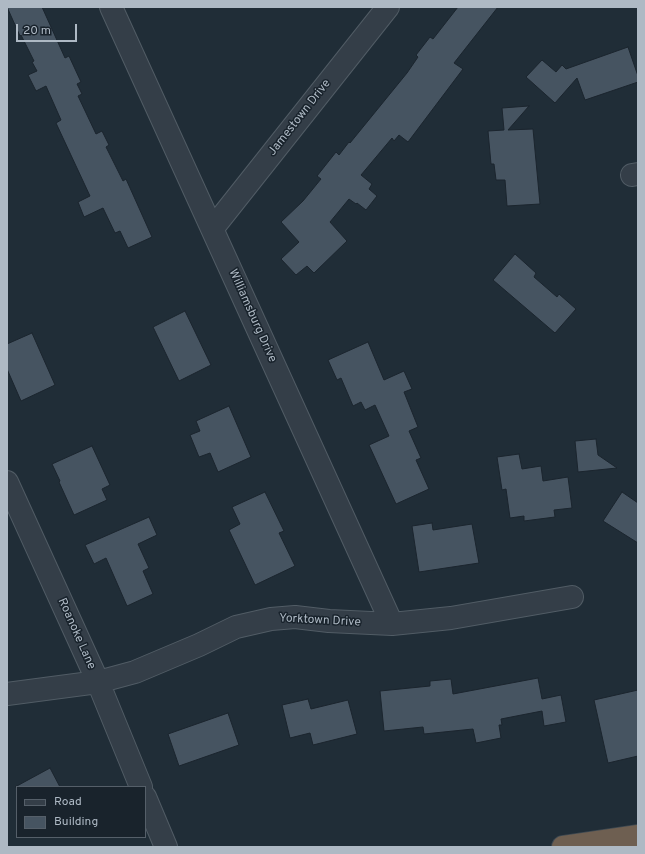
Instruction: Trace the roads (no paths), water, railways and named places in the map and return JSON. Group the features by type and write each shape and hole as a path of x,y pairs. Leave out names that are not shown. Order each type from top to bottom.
{"highway":[{"path":"563,847 638,836"}],"street":[{"name":"Williamsburg Drive","path":"111,7 213,228 392,624"},
{"name":"Jamestown Drive","path":"213,228 388,7"},
{"name":"Roanoke Lane","path":"7,482 98,682 141,786"},
{"name":"Yorktown Drive","path":"7,694 98,682 135,672 199,645 236,627 271,619 295,618 392,624 451,618 572,597"},
{"path":"146,799 166,847"}]}
